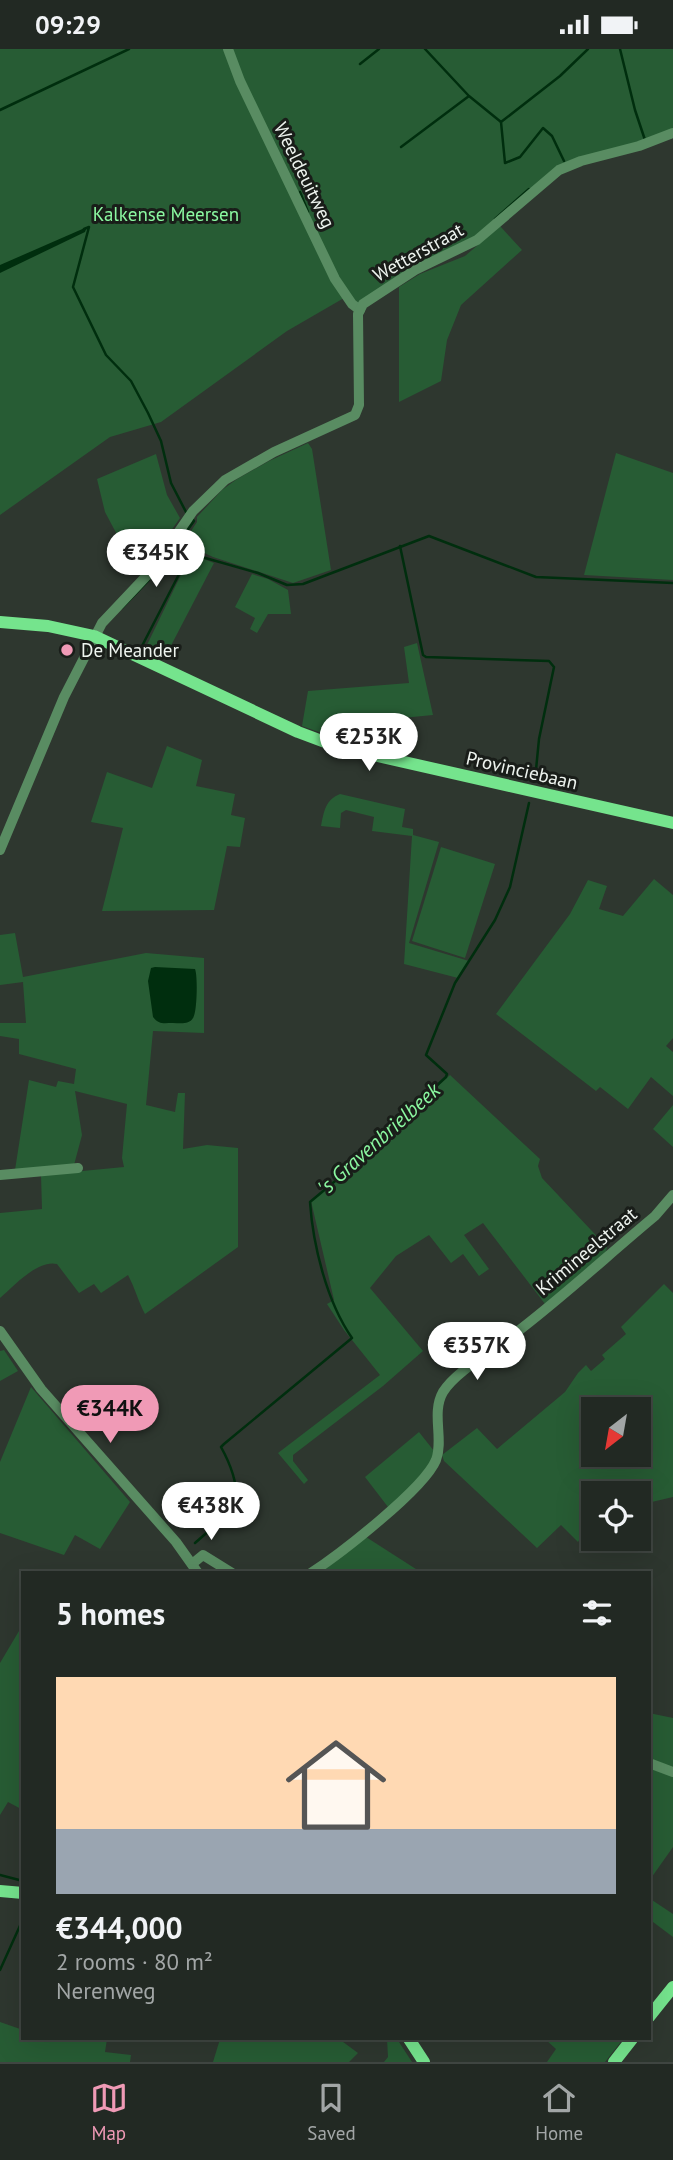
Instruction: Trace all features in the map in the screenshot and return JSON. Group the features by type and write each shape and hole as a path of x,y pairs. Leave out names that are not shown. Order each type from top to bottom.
{"main road":[{"name":"Provinciebaan","path":"0,622 48,626 94,636 298,732 338,747 673,823"},
{"path":"0,1891 21,1893"},
{"path":"651,2014 673,1986"},
{"path":"410,2040 424,2062"},
{"path":"614,2062 631,2040"}],"street":[{"name":"Weeldeuitweg","path":"228,49 240,81 335,279 352,304 360,310"},
{"name":"Wetterstraat","path":"360,310 363,304 415,270 477,240 559,170 673,133"},
{"path":"0,850 64,697 94,636 102,623 153,569 193,511 225,480 274,452 355,415 359,405 360,310"},
{"path":"0,1175 78,1168"},
{"name":"Krimineelstraat","path":"314,1571 363,1534 418,1485 431,1469 438,1456 438,1407 443,1392 454,1380 515,1334 655,1216 673,1195"},
{"path":"0,1331 41,1389 176,1542 195,1569 203,1555 229,1571"},
{"path":"651,1764 673,1772"}],"green space":[{"name":"Kalkense Meersen","path":"0,49 673,49 673,129 542,180 513,202 479,234 352,307 344,298 287,331 161,422 110,437 0,515"},
{"path":"500,226 522,250 461,305 447,340 441,381 399,402 399,287 420,274 465,256"},
{"path":"308,443 312,449 331,570 293,583 213,557 183,543 197,522 197,517 222,490 269,461"},
{"path":"616,453 673,473 673,580 584,575"},
{"path":"156,454 167,495 180,518 139,576 105,512 97,479"},
{"path":"191,554 214,563 164,659 145,649"},
{"path":"252,574 288,590 291,614 268,614 257,633 250,629 255,618 235,607"},
{"path":"417,643 433,715 392,719 387,750 302,726 308,691 409,683 404,647"},
{"path":"167,746 202,760 196,786 235,794 231,815 245,818 240,847 227,846 214,910 102,911 123,828 91,822 107,772 152,788"},
{"path":"340,794 405,809 402,827 413,829 413,835 439,842 409,943 469,961 458,978 404,964 412,836 372,831 374,817 346,810 341,813 340,828 321,826 328,803"},
{"path":"441,847 495,864 465,958 412,941"},
{"path":"654,879 673,895 673,1038 666,1046 673,1052 673,1096 651,1077 628,1109 600,1087 596,1091 496,1014 570,914 588,880 607,886 599,909 623,916"},
{"path":"15,933 23,977 146,953 204,958 204,1033 153,1031 146,1105 175,1112 178,1093 185,1093 183,1149 207,1145 238,1148 238,1247 145,1314 128,1275 101,1293 94,1284 79,1293 57,1264 34,1269 0,1298 0,1213 42,1209 41,1175 124,1167 122,1158 127,1104 75,1091 82,1135 74,1165 15,1170 29,1080 56,1087 58,1081 74,1084 76,1069 19,1054 19,1039 0,1036 0,1023 26,1023 23,982 0,985 0,935"},
{"path":"450,1075 540,1159 538,1166 542,1178 607,1247 606,1252 545,1304 483,1223 464,1235 489,1269 479,1276 463,1254 451,1263 429,1235 396,1256 370,1288 423,1351 383,1386 293,1455 293,1461 308,1480 304,1484 278,1453 380,1375 327,1304 334,1300 311,1201"},
{"path":"673,1105 673,1147 653,1129"},
{"path":"664,1284 673,1293 673,1497 651,1502 651,1481 581,1481 581,1537 578,1542 561,1525 537,1548 444,1461 442,1455 477,1428 497,1449 565,1392 586,1365 591,1371 605,1359 602,1355 626,1334 621,1327"},
{"path":"4,1350 18,1371 0,1381 0,1351"},
{"path":"31,1387 130,1502 100,1549 75,1535 64,1555 0,1533 0,1462"},
{"path":"419,1432 434,1451 432,1460 423,1475 388,1507 365,1477"},
{"path":"366,1537 419,1571 323,1571"},
{"path":"19,1631 21,1809 8,1802 0,1815 0,1663"},
{"path":"651,1713 673,1718 673,1768 651,1759"},
{"path":"651,1769 673,1775 673,1847 651,1878"},
{"path":"651,1899 673,1914 673,1937 651,1920"},
{"path":"0,2022 21,2029 21,2040 107,2040 105,2052 131,2055 130,2062 0,2062"},
{"path":"220,2040 340,2040 358,2053 349,2062 213,2062"},
{"path":"387,2040 398,2040 412,2062 384,2062 388,2057"},
{"path":"546,2040 622,2040 605,2062 547,2062 556,2049"}],"shaded area":[{"path":"87,227 85,232 0,273 0,265"},
{"path":"151,968 195,969 195,1009 189,1022 162,1023 153,1017 148,981"}],"waterway":[{"path":"0,110 129,49"},
{"path":"360,64 379,49"},
{"path":"425,49 468,95"},
{"path":"564,161 552,136 543,128 520,157 505,163 501,122 560,76 588,49"},
{"path":"620,49 645,140"},
{"path":"401,147 469,96 501,122"},
{"path":"495,219 529,189"},
{"path":"300,192 308,212"},
{"name":"'s Gravenbrielbeek","path":"84,229 89,227 73,287 106,355 131,381 148,413 161,441 171,483 186,512"},
{"path":"192,519 194,521 178,543 202,557 258,573 287,585 303,584 429,536 536,577 673,583"},
{"path":"164,561 178,543"},
{"name":"'s Gravenbrielbeek","path":"400,546 423,655 549,661 554,667 539,739 535,780"},
{"path":"142,646 190,553"},
{"path":"122,608 149,580"},
{"name":"'s Gravenbrielbeek","path":"195,1543 236,1507 233,1476 221,1447 352,1338 335,1308 323,1273 314,1237 310,1202 352,1167 446,1077 447,1074 426,1055 455,983 495,920 510,887 529,803"},
{"path":"0,1875 21,1880"},
{"name":"'s Gravenbrielbeek","path":"0,1970 21,1923"}],"place":[{"name":"De Meander","path":"67,650"}]}
